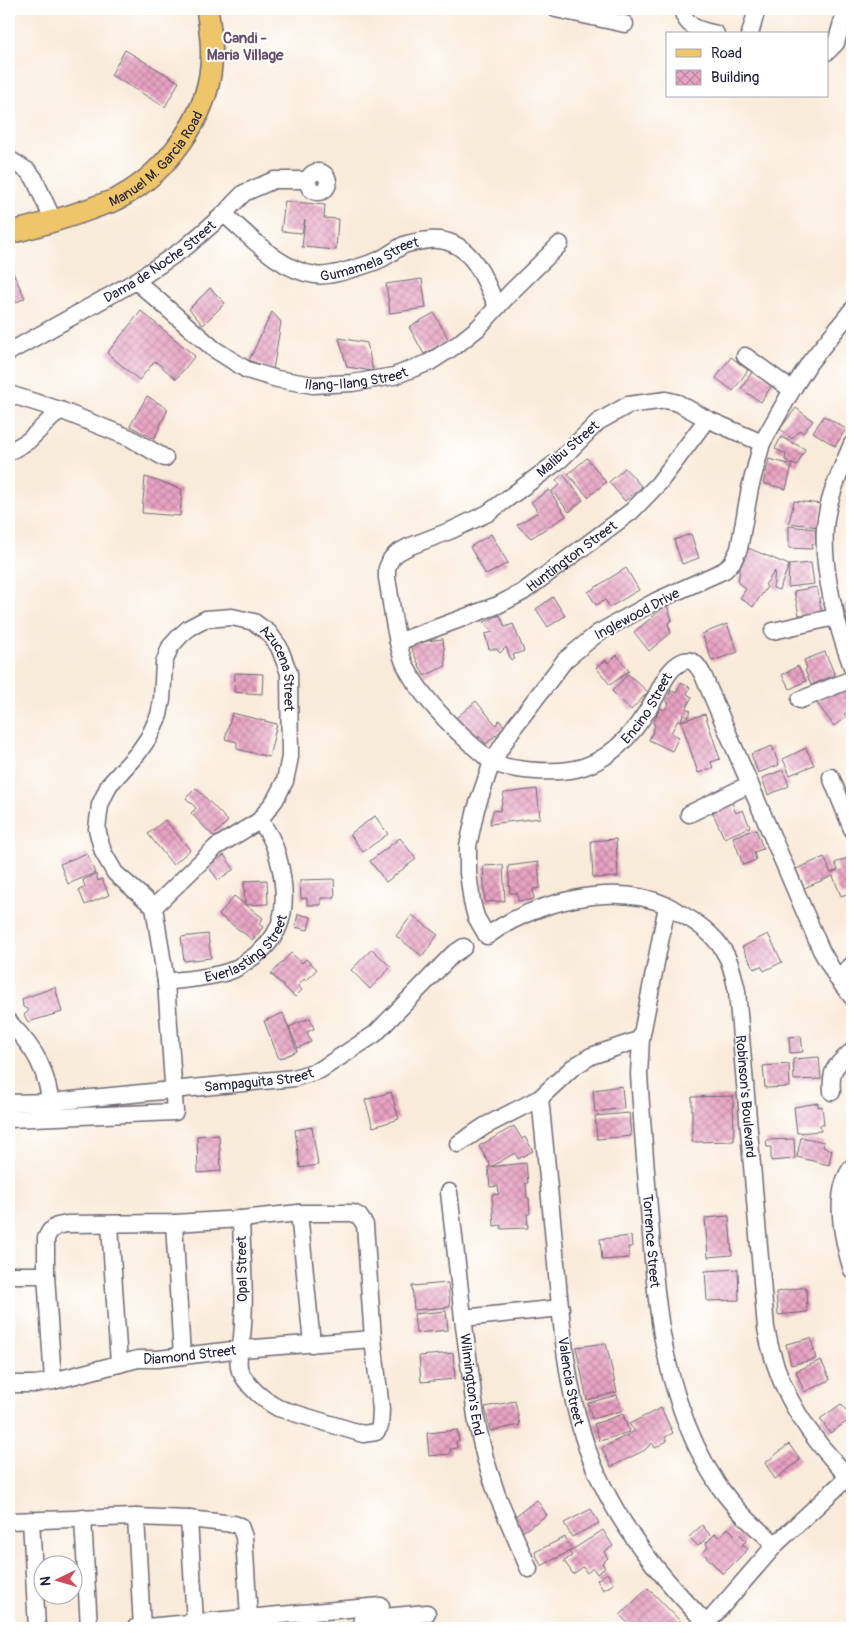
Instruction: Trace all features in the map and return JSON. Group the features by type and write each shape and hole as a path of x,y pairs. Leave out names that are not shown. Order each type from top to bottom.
{"main road":[{"name":"Manuel M. Garcia Road","path":"9,233 54,222 120,197 149,178 169,158 185,136 207,91 212,65 207,9"}],"street":[{"path":"556,9 591,12 625,24"},
{"path":"682,9 685,20 691,26 708,32"},
{"path":"751,32 757,9"},
{"path":"828,51 836,43 846,9"},
{"path":"9,159 28,171 34,178 54,222"},
{"name":"Dama de Noche Street","path":"9,352 136,281 186,247 224,214 244,193 274,180 308,180"},
{"name":"Gumamela Street","path":"224,214 278,261 316,276 362,267 379,260 405,245 437,240 454,243 466,252 482,272 497,307"},
{"name":"Ilang-Ilang Street","path":"136,281 214,350 247,370 277,379 313,386 352,383 394,376 430,362 478,328 560,244"},
{"name":"Inglewood Drive","path":"487,936 476,917 472,902 468,874 468,846 476,809 492,762 514,727 566,660 598,633 656,600 725,570 733,561 739,549 750,488 762,443 810,362 852,310"},
{"path":"746,356 792,390"},
{"path":"9,394 60,410 130,438 166,458"},
{"name":"Malibu Street","path":"408,548 488,513 561,458 598,422 628,405 666,400 678,403 707,420 762,443"},
{"path":"9,452 28,441 60,410"},
{"name":"Huntington Street","path":"398,642 498,605 523,592 632,510 659,483 707,420"},
{"path":"852,444 839,475 824,527 825,552 836,617 846,633 852,667"},
{"name":"Encino Street","path":"408,548 397,553 391,559 387,568 398,642 404,661 421,690 442,715 492,762 520,769 547,772 572,770 596,761 615,749 631,734 647,712 668,675 677,665 689,660 698,667 704,675 822,950 838,978 852,997"},
{"name":"Azucena Street","path":"232,617 254,622 269,633 278,647 289,674 290,757 284,781 275,800 260,821 216,847 154,907 114,873 103,852 97,829 100,805 109,785 138,753 149,737 159,715 162,700 164,664 170,647 188,628 206,619 232,617"},
{"path":"773,631 836,617"},
{"path":"800,700 852,679"},
{"path":"831,778 852,829"},
{"path":"689,814 750,784"},
{"name":"Everlasting Street","path":"166,982 208,977 232,971 269,944 279,928 284,890 274,845 266,827 260,821"},
{"name":"Robinson's Boulevard","path":"487,936 519,916 574,899 606,895 635,897 667,906 697,923 727,955 737,991 766,1328 770,1352 776,1370 796,1411 824,1450 850,1478"},
{"name":"Torrence Street","path":"667,906 641,1039 639,1074 658,1308 667,1357 677,1394 703,1459 719,1486 741,1513 757,1530 776,1544"},
{"path":"154,907 166,982 172,1090"},
{"name":"Sampaguita Street","path":"9,1118 52,1109 172,1090 294,1078 320,1070 374,1034 452,955 464,947"},
{"path":"838,978 852,965"},
{"path":"9,1022 25,1038 39,1059 46,1078 52,1109"},
{"path":"458,1144 485,1126 540,1098 572,1068 585,1060 614,1047 641,1039"},
{"path":"832,1092 831,1080 835,1066 852,1052"},
{"name":"Sampaguita Street","path":"9,1103 52,1109 175,1112 172,1090"},
{"name":"Valencia Street","path":"540,1098 560,1308 576,1409 583,1436 601,1480 618,1514 642,1550 705,1626"},
{"path":"852,1167 844,1180 841,1198 847,1254 852,1270"},
{"name":"Wilmington's End","path":"449,1192 477,1424 485,1458 497,1495 529,1569"},
{"path":"299,1213 312,1344"},
{"name":"Opal Street","path":"299,1213 353,1213 359,1216 365,1225 373,1339 381,1410 380,1426 376,1432 363,1434 349,1431 278,1408 266,1401 240,1370 238,1364 243,1327 241,1219 299,1213"},
{"path":"53,1381 46,1275 46,1238 50,1231 58,1226 67,1224 110,1225 241,1219"},
{"path":"174,1223 182,1356"},
{"path":"110,1225 118,1364"},
{"path":"9,1276 46,1275"},
{"path":"463,1318 560,1308"},
{"name":"Diamond Street","path":"9,1384 35,1384 53,1381 138,1359 158,1359 241,1349 373,1339"},
{"path":"705,1626 776,1544 850,1478"},
{"path":"136,1517 142,1628"},
{"path":"9,1521 136,1517 227,1522 240,1526 244,1537 254,1623"},
{"path":"83,1518 89,1628"},
{"path":"189,1519 195,1623"},
{"path":"31,1520 37,1628"},
{"path":"254,1623 381,1606"},
{"path":"135,1628 195,1623 254,1623 427,1613"}],"building":[{"path":"125,50 179,82 165,107 111,75"},
{"path":"285,201 325,205 324,218 338,219 336,250 302,247 305,220 302,233 281,231"},
{"path":"9,264 25,298 9,306"},
{"path":"422,279 426,308 390,313 386,284"},
{"path":"210,288 225,303 203,325 189,309"},
{"path":"141,311 195,356 176,379 155,361 139,380 107,353"},
{"path":"272,312 281,322 273,370 249,360"},
{"path":"434,313 449,340 424,354 409,327"},
{"path":"339,338 367,343 373,371 347,367"},
{"path":"731,357 748,370 733,391 716,378"},
{"path":"754,369 774,382 761,402 741,389"},
{"path":"147,396 168,409 154,439 130,426"},
{"path":"796,408 813,421 803,433 800,430 792,439 780,429"},
{"path":"824,416 846,429 835,446 813,432"},
{"path":"781,437 805,449 797,466 785,460 786,454 775,449"},
{"path":"587,458 606,482 588,497 568,474"},
{"path":"769,459 792,465 786,489 763,483"},
{"path":"625,468 642,487 625,501 609,482"},
{"path":"563,474 583,500 569,512 552,491 560,485 556,480"},
{"path":"145,477 182,489 180,516 142,513"},
{"path":"549,490 566,516 531,538 517,525 538,512 531,502"},
{"path":"794,501 822,504 818,527 789,523"},
{"path":"789,526 815,529 816,543 812,544 812,549 789,548"},
{"path":"491,534 508,563 486,575 470,547"},
{"path":"691,534 699,558 682,564 674,540"},
{"path":"748,548 789,565 779,590 773,588 775,571 765,585 767,587 753,607 740,598 746,589 738,583 740,568"},
{"path":"811,563 814,584 788,587 789,565"},
{"path":"626,568 639,590 610,607 605,600 596,605 588,592"},
{"path":"817,587 822,614 799,615 794,591"},
{"path":"553,597 565,616 548,627 536,609"},
{"path":"852,602 852,624 848,625 843,605"},
{"path":"667,605 672,620 668,623 671,633 649,651 634,632"},
{"path":"500,615 505,627 513,624 524,651 513,655 515,659 511,660 506,647 500,653 497,649 489,649 485,634 493,632 484,622"},
{"path":"727,624 738,652 712,661 702,634"},
{"path":"443,639 446,666 424,676 409,643"},
{"path":"825,652 835,675 811,685 805,670 807,669 804,660"},
{"path":"617,655 629,671 610,685 596,667 606,660 608,663"},
{"path":"798,666 806,681 790,689 782,675"},
{"path":"235,673 263,674 262,694 234,692"},
{"path":"628,674 648,692 631,710 612,691"},
{"path":"681,683 690,687 687,694 692,697 686,708 691,711 688,717 683,714 681,721 678,720 671,733 679,737 672,751 649,740 655,726 653,723 660,708 665,710 669,703 666,702 671,690 676,693"},
{"path":"845,686 851,693 846,697 852,708 844,714 846,717 834,726 816,702"},
{"path":"476,701 496,725 499,720 505,727 486,744 479,736 477,744 455,719"},
{"path":"232,713 277,724 269,757 237,749 237,742 225,739"},
{"path":"705,714 720,759 711,762 713,768 698,773 681,721"},
{"path":"772,746 779,765 758,773 751,754"},
{"path":"806,748 814,765 790,775 783,759"},
{"path":"783,770 789,786 768,795 762,778"},
{"path":"196,788 228,821 213,836 191,813 196,808 186,798"},
{"path":"537,789 540,818 490,824 493,810 500,811 504,793"},
{"path":"732,803 736,813 743,810 750,827 724,838 712,811"},
{"path":"375,816 388,834 363,852 350,834"},
{"path":"165,820 190,850 173,865 148,834"},
{"path":"756,829 763,849 754,852 756,860 743,865 733,837"},
{"path":"400,838 416,859 386,882 370,861"},
{"path":"616,839 618,877 593,878 591,841"},
{"path":"87,853 95,873 68,884 60,864"},
{"path":"224,855 234,869 218,880 208,866"},
{"path":"852,856 852,892 841,896 833,876 804,888 796,869 824,857 831,873 838,870 835,863"},
{"path":"538,862 540,888 533,889 534,899 518,901 517,893 510,893 508,866"},
{"path":"503,865 505,901 485,902 483,866"},
{"path":"96,874 98,881 102,879 109,895 85,905 79,890 85,887 83,880"},
{"path":"334,879 335,898 321,898 321,905 307,905 307,898 301,899 300,880"},
{"path":"267,880 268,904 245,905 244,881"},
{"path":"234,896 263,918 259,924 263,927 253,940 219,915"},
{"path":"298,914 311,917 308,930 295,927"},
{"path":"412,915 438,935 422,956 396,936"},
{"path":"208,934 211,958 184,961 181,937"},
{"path":"768,934 782,962 764,971 761,966 754,969 742,947"},
{"path":"372,949 391,967 370,989 351,970"},
{"path":"291,953 302,963 306,959 317,969 306,981 304,979 298,986 302,990 295,997 271,974"},
{"path":"55,987 62,1012 28,1022 24,1015 29,1010 23,1007 22,999"},
{"path":"283,1013 297,1051 279,1059 264,1021"},
{"path":"310,1018 314,1029 307,1032 311,1042 298,1048 289,1027"},
{"path":"801,1036 803,1052 790,1053 789,1037"},
{"path":"819,1057 821,1079 794,1080 793,1059"},
{"path":"789,1064 790,1087 765,1088 763,1066"},
{"path":"622,1086 624,1108 595,1112 593,1090"},
{"path":"391,1092 399,1119 373,1127 365,1100"},
{"path":"733,1096 734,1141 692,1142 692,1097"},
{"path":"818,1103 818,1107 822,1106 824,1125 820,1125 821,1131 797,1133 794,1107"},
{"path":"629,1113 631,1136 597,1139 595,1116"},
{"path":"514,1126 522,1139 525,1137 533,1151 518,1159 515,1153 491,1167 479,1146"},
{"path":"312,1127 318,1165 300,1168 295,1130"},
{"path":"219,1135 221,1171 198,1173 197,1136"},
{"path":"801,1137 824,1142 823,1147 832,1150 829,1165 797,1157"},
{"path":"794,1139 795,1159 771,1161 771,1147 767,1147 766,1140"},
{"path":"526,1163 527,1198 529,1198 530,1214 527,1214 528,1228 501,1229 501,1225 494,1226 492,1195 499,1194 498,1186 490,1187 488,1167"},
{"path":"729,1216 732,1255 708,1257 705,1218"},
{"path":"631,1236 632,1247 628,1247 629,1258 602,1260 600,1239"},
{"path":"738,1269 739,1300 707,1301 705,1271"},
{"path":"448,1283 450,1307 414,1310 412,1286"},
{"path":"806,1287 807,1312 778,1315 776,1292"},
{"path":"446,1311 448,1330 416,1333 414,1314"},
{"path":"811,1338 816,1359 791,1365 786,1344"},
{"path":"606,1343 617,1392 587,1400 576,1347"},
{"path":"453,1353 455,1379 421,1382 419,1356"},
{"path":"821,1360 830,1380 804,1392 796,1371"},
{"path":"617,1395 621,1411 592,1419 588,1403"},
{"path":"515,1401 520,1425 490,1431 485,1407"},
{"path":"841,1404 852,1418 830,1433 820,1419"},
{"path":"661,1408 673,1433 665,1437 667,1441 655,1448 652,1443 645,1450 611,1467 602,1448 635,1431 629,1424"},
{"path":"623,1414 629,1432 600,1441 594,1424"},
{"path":"457,1430 459,1441 456,1441 457,1448 450,1449 450,1454 429,1456 427,1433"},
{"path":"789,1444 800,1460 775,1479 765,1463"},
{"path":"537,1500 547,1515 515,1537 514,1517"},
{"path":"591,1509 599,1523 572,1537 564,1523"},
{"path":"702,1525 710,1535 698,1546 689,1537"},
{"path":"728,1528 736,1536 739,1533 746,1541 742,1545 748,1549 723,1574 703,1553 708,1547 706,1543 715,1534 719,1537"},
{"path":"603,1530 613,1546 604,1552 608,1558 602,1563 605,1568 597,1574 593,1568 587,1573 583,1567 573,1574 564,1561 572,1556 569,1552"},
{"path":"565,1537 572,1550 541,1566 535,1552"},
{"path":"607,1573 614,1584 603,1590 597,1580"},
{"path":"648,1588 687,1628 632,1628 620,1615"},
{"path":"366,1621 366,1628 348,1628 348,1623"}],"district":[{"name":"Candi - Maria Village","path":"245,46"}]}
